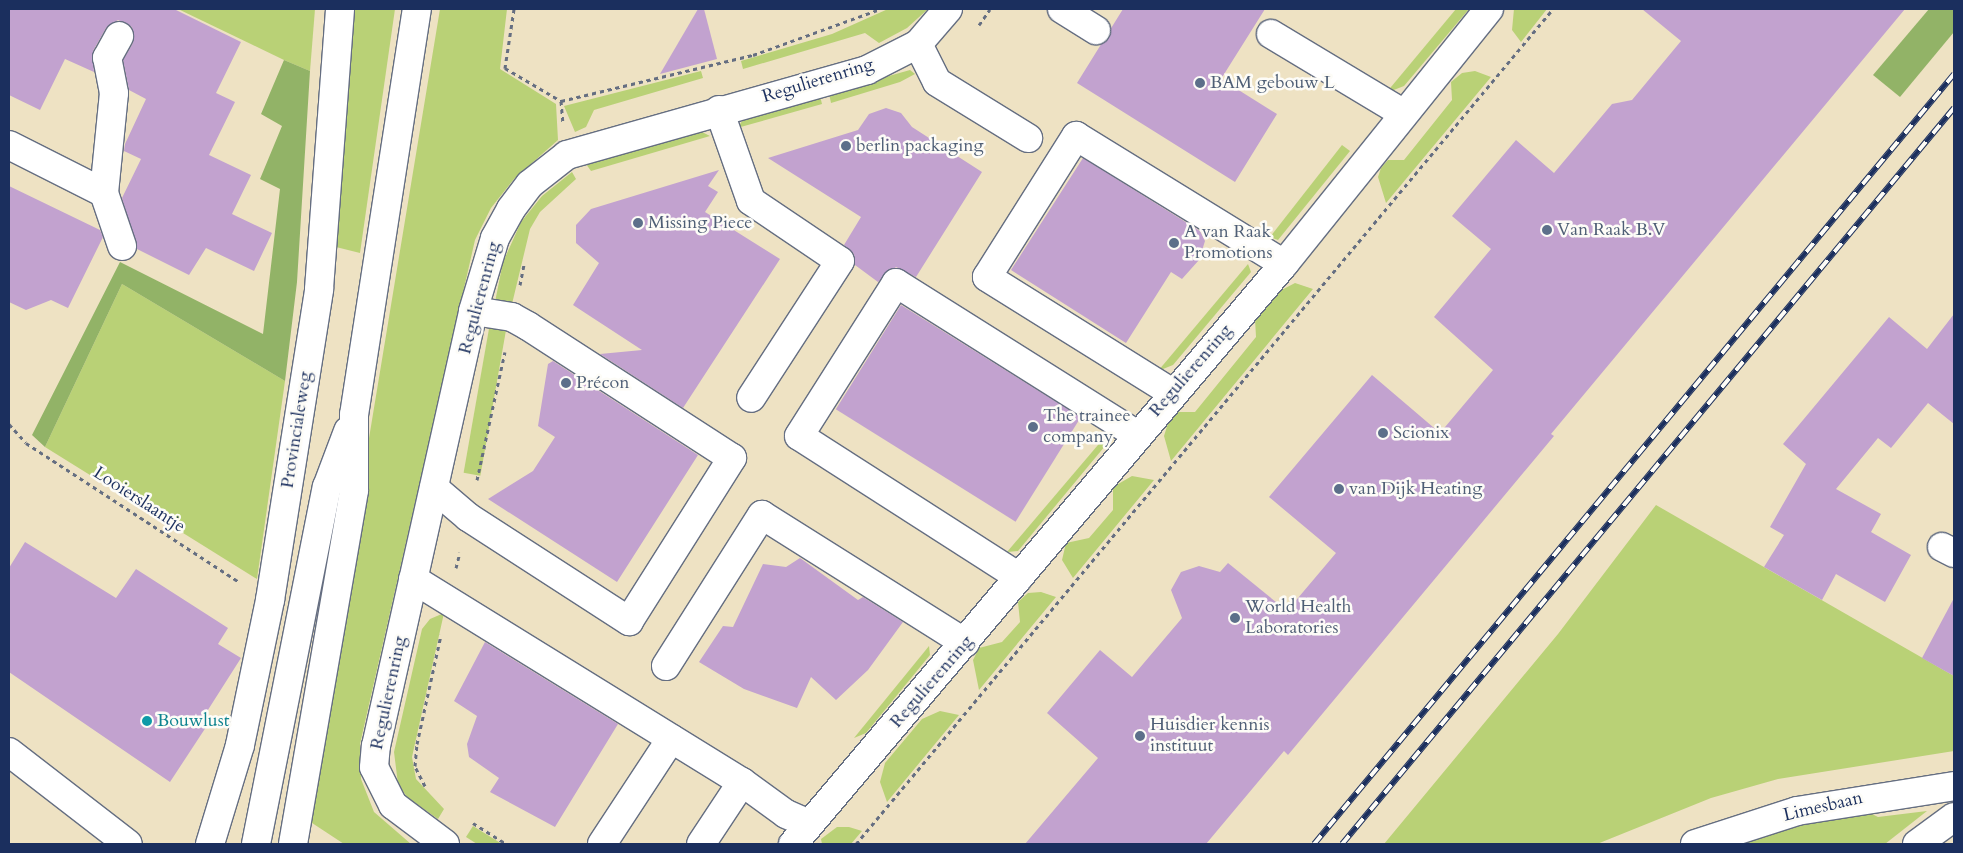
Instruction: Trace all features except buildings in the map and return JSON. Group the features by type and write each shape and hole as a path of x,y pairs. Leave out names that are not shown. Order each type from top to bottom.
{"street":[{"name":"Provincialeweg","path":"210,844 240,745 270,600 311,338 340,9"},
{"path":"293,844 354,490 354,415 417,9"},
{"name":"Regulierenring","path":"445,844 393,805 374,767 413,579 474,311 495,238 511,209 530,184 567,156 719,110 867,70 918,44 948,9"},
{"path":"1062,9 1096,30"},
{"name":"Regulierenring","path":"801,834 965,643 1171,392 1284,264 1401,112 1489,9"},
{"path":"1271,34 1401,112"},
{"path":"119,36 107,58 114,93 104,193 122,246"},
{"path":"918,44 937,82 1028,138"},
{"path":"719,110 751,201 840,261 751,398"},
{"path":"1171,392 987,277 1076,136 1284,264"},
{"path":"9,145 104,193"},
{"path":"1019,577 799,436 896,283 1137,435"},
{"path":"434,488 468,517 629,620 732,458 512,317 474,311"},
{"path":"256,844 327,487 354,415"},
{"path":"666,666 762,515 965,643"},
{"path":"413,579 671,740 742,782 786,814 801,834"},
{"path":"602,844 671,740"},
{"path":"9,752 128,844"},
{"path":"700,844 742,782"},
{"name":"Limesbaan","path":"1695,844 1797,811 1874,796 1954,786"},
{"path":"1918,844 1954,817"}],"path":[{"path":"514,9 505,68 561,101 753,55 880,9"},
{"path":"974,29 990,9"},
{"path":"856,844 1553,9"},
{"path":"561,101 567,156"},
{"path":"429,793 415,766 417,744 526,256"},
{"name":"Looierslaantje","path":"9,424 26,443 249,589"},
{"path":"466,819 506,844"}],"green space":[{"path":"178,9 315,9 310,71 284,60"},
{"path":"355,9 395,9 360,253 336,247"},
{"path":"440,9 507,9 500,69 556,104 558,140 514,179 491,208 475,240 360,744 361,779 374,812 411,844 344,844 306,819"},
{"path":"888,9 928,9 907,28 879,43 865,33 743,69 741,61 832,34"},
{"path":"1456,9 1469,9 1404,86 1386,93"},
{"path":"1514,9 1547,9 1521,42 1512,30"},
{"path":"1929,9 1954,9 1954,32 1900,97 1873,75"},
{"path":"284,60 310,71 297,282 285,381 122,284 45,447 32,435 120,262 263,334 280,189 260,179 282,126 261,114"},
{"path":"910,70 915,74 900,82 831,103 829,93"},
{"path":"701,71 703,78 594,110 586,127 575,132 564,106"},
{"path":"1475,71 1491,77 1386,203 1378,177 1381,168 1388,160 1404,160 1452,100 1451,82 1462,73"},
{"path":"820,96 822,104 737,128 746,116"},
{"path":"700,131 710,136 591,171 586,164"},
{"path":"1342,145 1350,151 1278,240 1270,237"},
{"path":"572,172 576,179 540,212 530,229 512,304 495,302 503,262 521,222 542,196"},
{"path":"1248,264 1251,272 1173,365 1158,371"},
{"path":"1295,283 1313,289 1171,461 1164,436 1169,420 1178,412 1195,412 1256,337 1255,319 1274,294"},
{"path":"122,284 285,381 257,579 45,447"},
{"path":"490,323 507,326 480,476 464,473"},
{"path":"1109,432 1110,440 1018,551 1007,552"},
{"path":"1132,476 1154,480 1073,578 1062,560 1066,543 1089,538 1113,510 1113,487"},
{"path":"1656,505 1954,676 1954,751 1778,779 1711,798 1597,844 1384,844 1558,634"},
{"path":"1041,592 1056,597 979,690 973,660 979,648 1002,642 1020,622 1018,602 1028,593"},
{"path":"444,613 412,757 416,779 444,809 438,819 407,797 398,784 394,752 422,629 430,619"},
{"path":"929,646 930,655 866,733 854,738"},
{"path":"940,711 959,715 887,802 880,782 885,763 922,719"},
{"path":"1927,811 1885,844 1732,844 1830,818 1868,812 1878,817"},
{"path":"473,826 502,844 477,844 466,837"},
{"path":"837,827 849,827 862,831 851,844 822,844 821,839"}],"railway":[{"path":"1314,844 1954,74"},
{"path":"1342,844 1954,108"}],"place":[{"name":"BAM gebouw L","path":"1200,83"},
{"name":"berlin packaging","path":"846,146"},
{"name":"Missing Piece","path":"638,223"},
{"name":"Van Raak B.V","path":"1547,230"},
{"name":"A van Raak Promotions","path":"1174,243"},
{"name":"Précon","path":"566,383"},
{"name":"The trainee company","path":"1033,427"},
{"name":"Scionix","path":"1383,433"},
{"name":"van Dijk Heating","path":"1339,489"},
{"name":"World Health Laboratories","path":"1235,618"},
{"name":"Bouwlust","path":"147,721"},
{"name":"Huisdier kennis instituut","path":"1140,736"}]}
